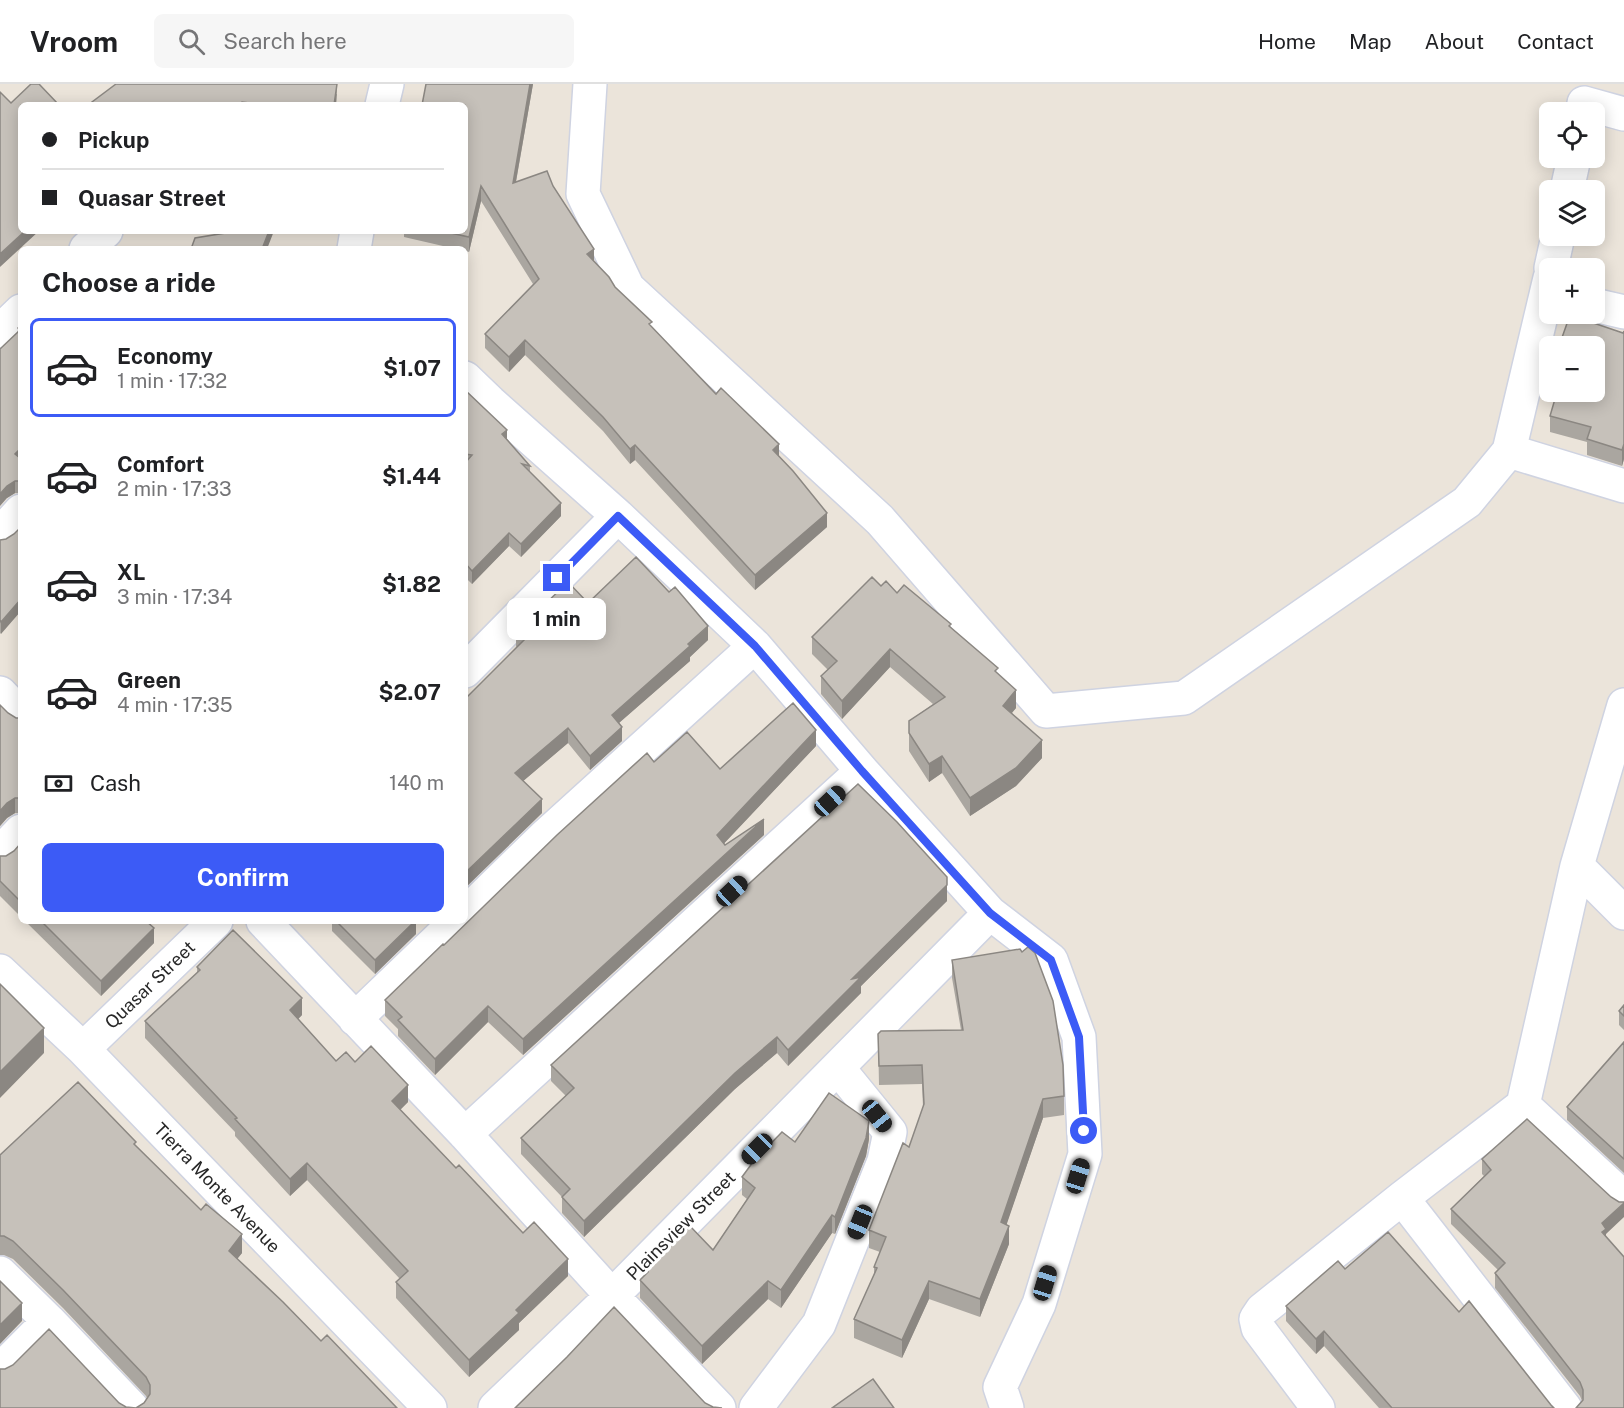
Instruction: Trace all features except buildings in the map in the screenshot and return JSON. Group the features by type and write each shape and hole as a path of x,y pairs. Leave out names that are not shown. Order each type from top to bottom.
{"street":[{"path":"383,102 387,84"},
{"path":"590,84 583,195 628,288 880,520 1046,711 1184,698 1467,502 1509,451 1539,324"},
{"path":"1605,109 1624,114"},
{"path":"89,246 103,234"},
{"path":"1605,308 1624,312"},
{"path":"0,331 18,314"},
{"path":"468,381 618,516 755,646 862,771 990,913 1051,960 1079,1037 1085,1154 1039,1304 1000,1387 1007,1408"},
{"path":"1509,451 1624,486"},
{"path":"0,534 18,515"},
{"path":"468,668 618,516"},
{"path":"468,911 544,837 755,646"},
{"path":"0,693 18,713"},
{"path":"1318,1408 1258,1328 1256,1319 1262,1310 1523,1105 1577,866 1624,705"},
{"path":"465,1134 862,771"},
{"path":"0,853 18,834"},
{"path":"1577,866 1624,913"},
{"name":"Plainsview Street","path":"495,1408 612,1296 990,913"},
{"name":"Quasar Street","path":"83,1049 213,924"},
{"path":"265,924 465,1134 612,1296 719,1408"},
{"path":"355,1019 454,924"},
{"name":"Tierra Monte Avenue","path":"0,971 83,1049 430,1408"},
{"path":"756,1408 819,1324 884,1161 890,1132 838,1068"},
{"path":"1523,1105 1624,1198"},
{"path":"1402,1198 1565,1408"},
{"path":"0,1273 132,1408"},
{"path":"0,1371 49,1321"}],"route":[{"path":"557,578 618,516 755,646 862,771 990,913 1051,960 1079,1037 1084,1131"}]}
